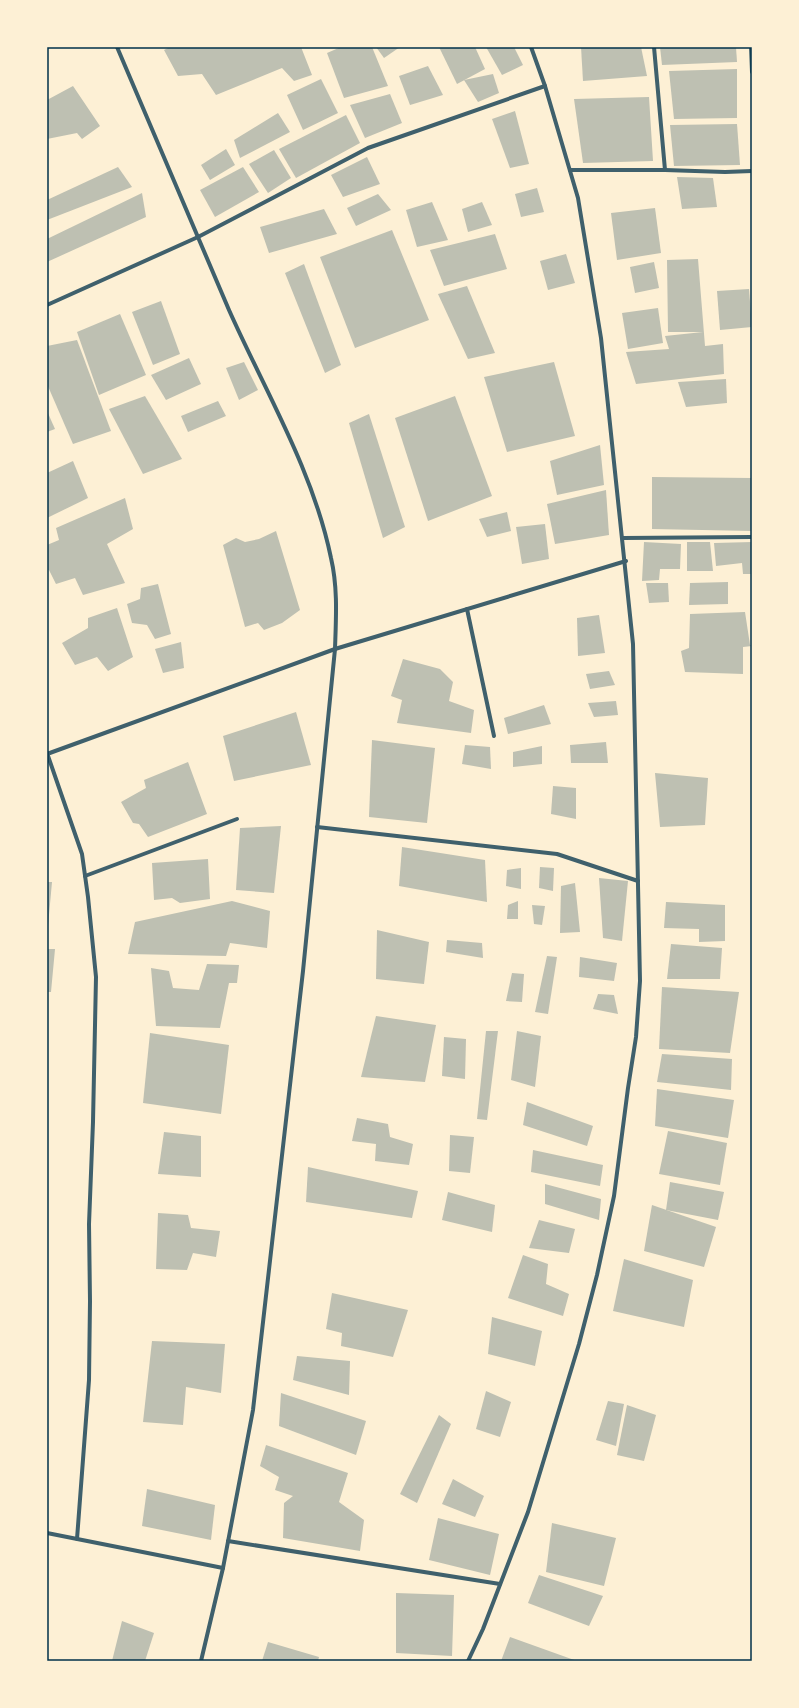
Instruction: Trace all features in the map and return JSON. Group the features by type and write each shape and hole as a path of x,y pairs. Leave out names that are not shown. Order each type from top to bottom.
{"street":[{"path":"117,47 230,311 298,457 321,515 332,559 336,596 335,649 303,971 253,1410 223,1568 201,1661"},
{"path":"468,1661 483,1629 528,1512 579,1344 614,1196 636,1037 640,981 633,644 626,561 601,338 578,198 545,86 531,47"},
{"path":"654,47 665,170"},
{"path":"751,47 752,72"},
{"path":"47,305 198,237 368,148 545,86"},
{"path":"570,170 752,171"},
{"path":"623,538 752,537"},
{"path":"77,1539 89,1380 89,1224 96,977 82,854 47,754 335,649 626,561"},
{"path":"467,609 494,736"},
{"path":"85,876 237,819"},
{"path":"317,827 557,854 638,880"},
{"path":"47,1533 223,1568"},
{"path":"228,1541 500,1584"}],"building":[{"path":"170,47 301,47 312,75 294,81 282,68 216,95 202,74 178,76 164,50"},
{"path":"341,47 372,47 388,86 344,98 327,53"},
{"path":"376,47 400,47 384,58"},
{"path":"439,47 475,47 485,69 457,84"},
{"path":"486,47 514,47 523,65 502,75"},
{"path":"581,47 641,47 647,76 583,81"},
{"path":"660,47 736,47 737,62 662,65"},
{"path":"428,66 443,95 410,105 399,76"},
{"path":"737,69 737,118 674,119 669,71"},
{"path":"493,74 499,93 478,102 464,80"},
{"path":"321,79 338,113 303,130 287,95"},
{"path":"73,86 100,126 82,139 77,133 47,139 47,100"},
{"path":"390,94 402,123 365,138 350,105"},
{"path":"649,97 653,161 583,163 574,99"},
{"path":"515,111 529,164 510,168 492,119"},
{"path":"278,113 290,132 240,158 234,140"},
{"path":"346,115 360,143 296,178 279,149"},
{"path":"737,124 740,165 674,166 670,125"},
{"path":"226,149 235,165 210,180 201,165"},
{"path":"274,150 291,178 268,193 249,164"},
{"path":"367,157 380,184 343,197 331,175"},
{"path":"118,167 132,187 47,220 47,200"},
{"path":"243,167 259,192 215,217 200,190"},
{"path":"677,177 713,178 717,207 682,209"},
{"path":"537,188 544,212 521,217 515,194"},
{"path":"142,193 146,217 47,262 47,239"},
{"path":"378,194 391,210 356,226 347,208"},
{"path":"432,202 448,240 417,247 406,210"},
{"path":"482,202 492,225 468,232 462,209"},
{"path":"655,208 661,253 617,260 611,213"},
{"path":"324,209 337,234 269,253 260,227"},
{"path":"392,230 429,320 355,348 320,257"},
{"path":"495,234 507,269 444,286 430,250"},
{"path":"566,254 575,283 548,290 540,261"},
{"path":"698,259 705,346 723,344 724,374 636,384 626,352 669,349 665,336 703,332 668,332 667,260"},
{"path":"654,262 659,288 635,293 630,267"},
{"path":"304,264 341,365 325,373 285,273"},
{"path":"467,286 495,353 468,359 438,294"},
{"path":"749,289 752,327 720,330 717,291"},
{"path":"161,301 180,354 153,365 132,312"},
{"path":"658,308 663,343 628,349 622,313"},
{"path":"120,314 146,375 99,395 77,332"},
{"path":"77,340 111,431 73,444 47,384 47,346"},
{"path":"189,358 201,384 166,400 151,375"},
{"path":"244,362 258,390 239,400 226,368"},
{"path":"554,362 575,436 507,452 484,377"},
{"path":"726,379 727,403 686,407 678,382"},
{"path":"145,396 182,459 143,474 109,409"},
{"path":"455,396 492,496 428,521 395,418"},
{"path":"218,401 226,416 188,432 181,416"},
{"path":"47,411 55,429 47,432"},
{"path":"369,414 405,527 383,538 349,423"},
{"path":"600,445 604,485 557,495 550,461"},
{"path":"73,461 88,498 47,518 47,473"},
{"path":"652,477 752,478 752,531 652,529"},
{"path":"606,490 609,535 555,544 547,504"},
{"path":"125,498 133,529 107,544 125,583 83,595 75,578 56,584 49,570 47,570 47,545 59,540 56,528"},
{"path":"507,512 511,531 487,537 479,519"},
{"path":"545,524 549,559 522,564 516,527"},
{"path":"276,531 300,610 282,623 264,630 258,623 245,627 223,545 236,538 245,542 259,539"},
{"path":"644,542 681,544 680,569 660,569 659,580 642,581"},
{"path":"687,542 710,542 713,571 687,571"},
{"path":"752,542 752,574 743,574 742,563 716,566 714,543"},
{"path":"728,582 728,604 689,605 690,583"},
{"path":"646,583 668,583 669,602 649,603"},
{"path":"158,584 171,634 155,639 147,625 132,623 127,604 140,599 141,588"},
{"path":"117,608 133,657 108,671 97,657 75,665 62,643 88,628 88,618"},
{"path":"745,612 750,645 752,646 743,647 743,674 685,672 681,651 689,648 690,614"},
{"path":"599,615 605,653 578,656 577,618"},
{"path":"181,642 184,668 163,673 155,649"},
{"path":"403,659 440,669 453,682 449,701 474,710 471,733 397,723 402,700 391,696"},
{"path":"609,671 615,685 590,689 586,674"},
{"path":"616,701 618,715 594,717 588,703"},
{"path":"544,705 551,724 508,734 504,718"},
{"path":"296,712 311,765 234,781 223,736"},
{"path":"372,740 435,748 427,823 369,817"},
{"path":"606,742 608,763 571,763 570,745"},
{"path":"465,745 490,747 491,769 462,764"},
{"path":"542,746 542,764 513,767 513,752"},
{"path":"188,762 207,814 148,837 139,824 133,823 121,802 146,788 144,780"},
{"path":"655,773 708,778 705,825 660,827"},
{"path":"553,786 576,788 576,819 551,814"},
{"path":"281,826 274,893 236,890 240,828"},
{"path":"402,847 485,860 487,902 399,886"},
{"path":"208,859 210,899 180,903 172,898 154,900 152,863"},
{"path":"540,867 554,868 553,891 539,888"},
{"path":"521,868 521,889 506,886 507,870"},
{"path":"599,878 628,881 622,941 603,938"},
{"path":"47,882 52,882 48,926 47,926"},
{"path":"575,883 580,932 560,933 561,886"},
{"path":"232,901 270,911 267,948 230,943 226,956 128,954 135,922"},
{"path":"518,901 518,919 507,919 508,905"},
{"path":"666,902 725,905 725,941 699,942 699,929 664,928"},
{"path":"532,905 545,906 542,925 534,924"},
{"path":"377,930 429,942 424,984 376,979"},
{"path":"447,940 482,943 483,958 446,952"},
{"path":"671,944 722,948 720,979 667,979"},
{"path":"47,949 55,949 51,992 47,992"},
{"path":"547,956 557,957 548,1014 535,1012"},
{"path":"580,957 617,963 614,981 579,977"},
{"path":"207,964 239,965 237,983 229,983 220,1028 156,1026 151,968 169,971 173,988 199,990"},
{"path":"512,973 524,974 522,1002 506,1001"},
{"path":"662,987 739,992 730,1053 659,1049"},
{"path":"598,994 614,995 618,1014 593,1009"},
{"path":"376,1016 436,1025 425,1082 361,1077"},
{"path":"486,1031 498,1031 487,1120 477,1119"},
{"path":"517,1031 541,1036 535,1087 511,1080"},
{"path":"150,1033 229,1045 221,1114 143,1103"},
{"path":"444,1037 466,1039 465,1079 442,1076"},
{"path":"662,1054 732,1059 731,1090 657,1082"},
{"path":"657,1089 734,1100 728,1138 655,1126"},
{"path":"527,1102 593,1126 587,1146 523,1125"},
{"path":"357,1118 388,1124 390,1137 413,1144 409,1165 375,1161 376,1144 352,1141"},
{"path":"668,1131 727,1143 720,1185 659,1174"},
{"path":"164,1132 201,1136 201,1177 158,1174"},
{"path":"450,1135 474,1137 470,1173 449,1171"},
{"path":"533,1150 603,1165 600,1186 531,1172"},
{"path":"308,1167 418,1191 412,1218 306,1202"},
{"path":"670,1182 724,1192 718,1220 666,1210"},
{"path":"545,1184 601,1199 599,1220 545,1204"},
{"path":"448,1192 495,1205 492,1232 442,1220"},
{"path":"652,1205 716,1227 704,1267 644,1251"},
{"path":"158,1213 188,1215 191,1228 220,1231 216,1257 193,1253 187,1270 156,1269"},
{"path":"539,1220 575,1229 569,1253 529,1248"},
{"path":"523,1255 548,1264 546,1284 569,1294 563,1316 508,1298"},
{"path":"624,1259 693,1280 684,1327 613,1311"},
{"path":"332,1293 408,1310 393,1357 341,1346 342,1333 326,1329"},
{"path":"492,1317 542,1331 535,1366 488,1354"},
{"path":"152,1341 225,1344 221,1393 186,1387 183,1425 143,1422"},
{"path":"297,1356 350,1361 349,1395 293,1380"},
{"path":"486,1391 511,1402 500,1437 476,1429"},
{"path":"281,1393 366,1421 356,1455 279,1426"},
{"path":"608,1401 624,1404 616,1446 596,1440"},
{"path":"627,1405 656,1415 644,1461 617,1455"},
{"path":"439,1415 451,1424 417,1503 400,1494"},
{"path":"266,1445 348,1473 339,1502 364,1520 360,1551 283,1538 284,1503 293,1496 275,1490 279,1477 260,1466"},
{"path":"453,1479 484,1496 475,1517 442,1504"},
{"path":"147,1489 215,1505 211,1540 142,1526"},
{"path":"438,1518 499,1534 490,1575 429,1560"},
{"path":"552,1523 616,1538 604,1586 546,1572"},
{"path":"539,1575 603,1596 589,1626 528,1603"},
{"path":"396,1593 454,1595 452,1656 396,1653"},
{"path":"122,1621 154,1633 145,1661 112,1661"},
{"path":"510,1637 577,1661 501,1661"},
{"path":"268,1642 319,1657 318,1661 262,1661"}]}
